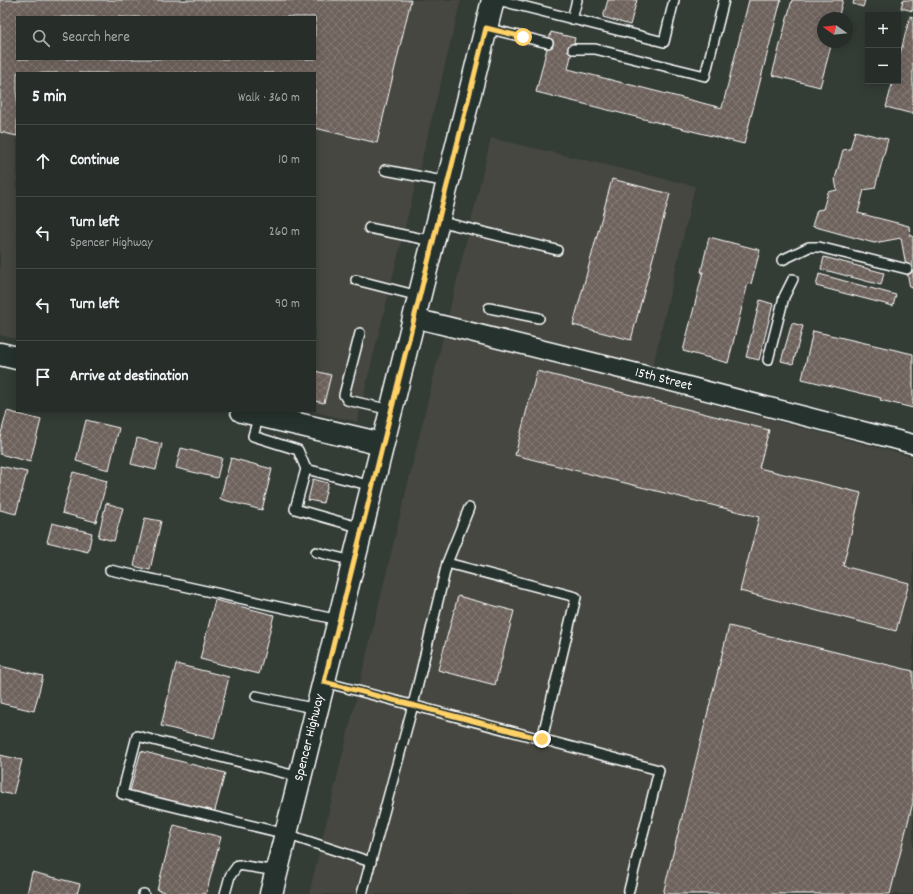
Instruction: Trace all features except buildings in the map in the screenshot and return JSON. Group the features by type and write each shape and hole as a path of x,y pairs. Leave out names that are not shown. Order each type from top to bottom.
{"main road":[{"name":"Spencer Highway","path":"271,894 493,0"},
{"path":"0,354 16,358"},
{"path":"250,413 382,444"}],"street":[{"name":"15th Street","path":"414,318 638,373 913,444"}],"lane":[{"path":"498,0 664,42 674,0"},
{"path":"572,19 577,0"},
{"path":"573,49 595,49 705,76 724,0"},
{"path":"486,28 548,43"},
{"path":"385,170 448,182"},
{"path":"370,228 435,231 557,250"},
{"path":"782,260 809,247 819,247 906,269"},
{"path":"768,360 784,297 793,279"},
{"path":"356,280 419,296"},
{"path":"489,308 539,318"},
{"path":"360,333 344,395 347,400 391,410"},
{"path":"250,413 253,436 298,450 306,469 295,509 362,528"},
{"path":"306,469 372,486"},
{"path":"362,894 413,705 447,563 469,508"},
{"path":"316,552 353,561"},
{"path":"447,563 576,597 542,739"},
{"path":"110,570 339,620"},
{"path":"324,682 659,770 628,894"},
{"path":"256,696 317,709"},
{"path":"300,777 137,736 122,794 286,834 371,862"},
{"path":"225,894 230,876 238,865 277,871"}],"shaded area":[{"path":"0,0 461,0 357,422 315,412 316,72 16,72 16,339 0,335"},
{"path":"491,138 695,186 648,387 913,457 913,894 309,894"}],"route":[{"path":"523,37 486,28 324,682 542,739"}]}
